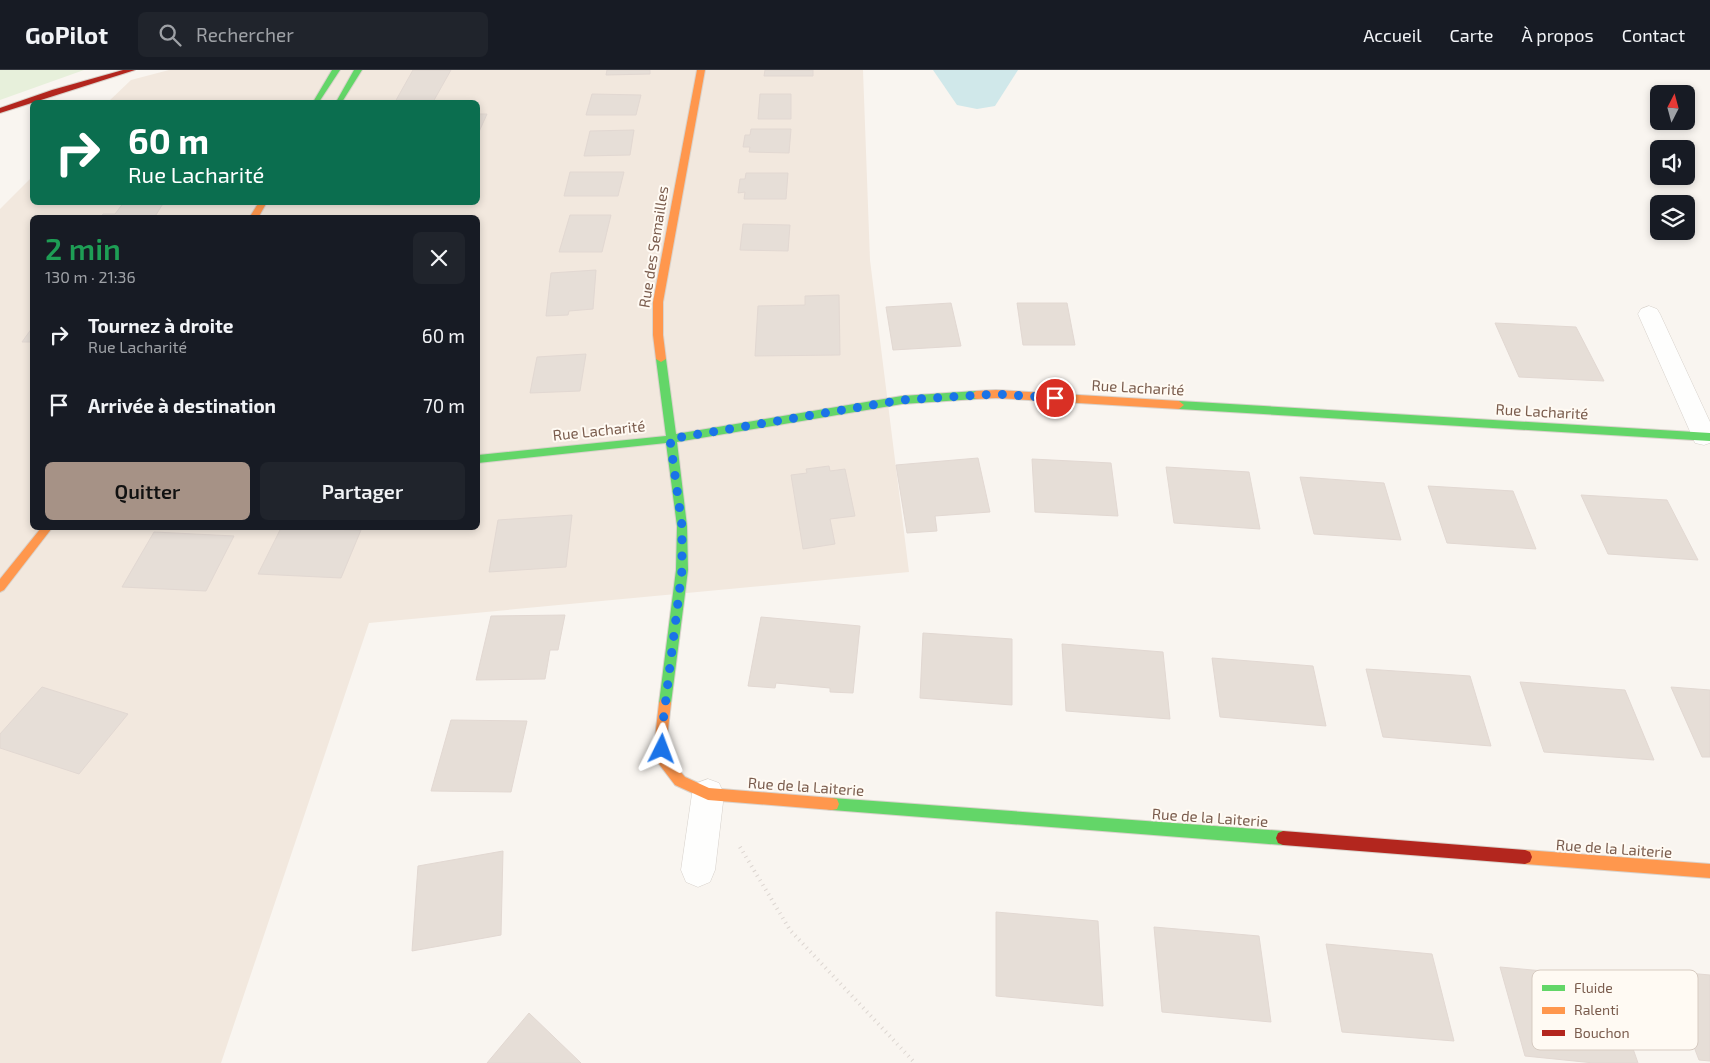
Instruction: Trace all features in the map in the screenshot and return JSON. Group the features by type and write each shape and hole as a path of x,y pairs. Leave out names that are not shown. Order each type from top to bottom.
{"street":[{"path":"32,100 131,70"},
{"path":"317,100 336,70"},
{"path":"341,100 358,70"},
{"name":"Rue des Semailles","path":"701,70 658,302 658,335 682,526 682,570 661,738 662,760 680,781 708,794"},
{"path":"0,111 30,101"},
{"path":"1649,314 1707,436"},
{"name":"Rue Lacharité","path":"480,459 670,439 902,400 996,394 1707,436"},
{"path":"0,587 45,530"},
{"path":"698,870 708,794"},
{"name":"Rue de la Laiterie","path":"708,794 1710,872"}],"path":[{"path":"739,845 790,930 915,1063"}],"shaded area":[{"path":"169,70 863,70 870,260 909,572 369,623 221,1063 0,1063 0,209 30,179 30,205 480,205 480,100 110,100 131,80"}],"green space":[{"path":"0,70 84,70 0,100"}],"water":[{"path":"933,70 1018,70 995,106 977,109 957,105"}],"building":[{"path":"413,70 451,70 434,100 396,100"},
{"path":"607,70 650,70 650,74 606,75"},
{"path":"765,70 813,70 813,76 764,76"},
{"path":"592,94 641,95 636,115 586,115"},
{"path":"760,94 791,94 791,119 758,119"},
{"path":"480,114 487,114 480,130"},
{"path":"751,129 791,129 789,153 749,152 750,147 743,147 745,135 750,135"},
{"path":"634,130 630,155 584,156 590,131"},
{"path":"570,172 624,172 618,196 564,196"},
{"path":"746,173 788,173 786,199 744,199 745,192 738,193 740,179 745,179"},
{"path":"122,205 162,205 156,215 102,215 115,214"},
{"path":"570,215 611,215 602,252 559,252"},
{"path":"743,224 790,225 788,251 740,250"},
{"path":"596,270 593,309 569,311 568,315 546,316 551,273"},
{"path":"839,295 840,355 755,356 758,306 805,305 805,296"},
{"path":"951,303 961,346 893,350 886,307"},
{"path":"1017,303 1067,303 1075,345 1023,345"},
{"path":"1495,323 1576,327 1604,381 1519,377"},
{"path":"30,331 30,342 22,342"},
{"path":"586,354 580,391 530,393 537,357"},
{"path":"978,458 990,512 935,516 937,531 907,533 896,465"},
{"path":"1032,459 1111,463 1118,516 1035,512"},
{"path":"829,466 830,471 845,469 855,516 830,519 835,544 803,549 791,475 807,473 806,469"},
{"path":"1166,467 1249,472 1260,529 1174,523"},
{"path":"1300,477 1384,483 1401,540 1314,534"},
{"path":"1428,486 1513,491 1536,549 1447,543"},
{"path":"1581,495 1667,500 1698,560 1608,554"},
{"path":"572,515 566,567 489,572 498,520"},
{"path":"280,530 361,530 341,578 258,574"},
{"path":"154,532 234,536 206,591 122,587"},
{"path":"565,615 558,650 550,650 545,679 476,680 491,616"},
{"path":"761,617 860,626 853,693 830,692 830,688 776,683 775,688 748,686"},
{"path":"923,633 1012,639 1012,705 920,698"},
{"path":"1062,644 1163,652 1170,719 1066,711"},
{"path":"1212,658 1313,666 1326,726 1220,717"},
{"path":"1366,669 1470,676 1491,746 1383,737"},
{"path":"1520,682 1625,690 1654,760 1544,752"},
{"path":"42,687 128,714 79,774 0,748 0,734"},
{"path":"1671,687 1710,690 1710,757 1702,757"},
{"path":"451,720 527,721 511,792 431,791"},
{"path":"503,851 501,935 412,951 418,866"},
{"path":"996,912 1098,921 1103,1006 996,996"},
{"path":"1154,927 1259,936 1271,1022 1162,1012"},
{"path":"1326,944 1432,954 1454,1041 1342,1032"},
{"path":"1500,967 1532,970 1532,1050 1633,1050 1638,1063 1594,1063 1525,1056"},
{"path":"1698,974 1710,975 1710,1061 1699,1060 1695,1050 1698,1050"},
{"path":"529,1013 581,1063 487,1063"}],"traffic: fast":[{"path":"317,100 336,70"},
{"path":"340,100 358,70"},
{"path":"661,359 682,526 682,570 665,703"},
{"path":"480,459 670,439 902,400 976,395"},
{"path":"1179,405 1710,437"},
{"path":"832,804 1283,838"}],"traffic: slow":[{"path":"661,359 658,335 658,302 701,70"},
{"path":"255,215 261,205"},
{"path":"976,395 996,394 1179,405"},
{"path":"0,587 45,530"},
{"path":"665,703 661,738 662,760 680,781 708,794 832,804"},
{"path":"1525,857 1710,871"}],"traffic: jam":[{"path":"32,100 131,70"},
{"path":"0,111 30,101"},
{"path":"1283,838 1525,857"}],"route":[{"path":"662,749 661,738 682,570 682,526 670,439 902,400 996,394 1055,398"}]}
